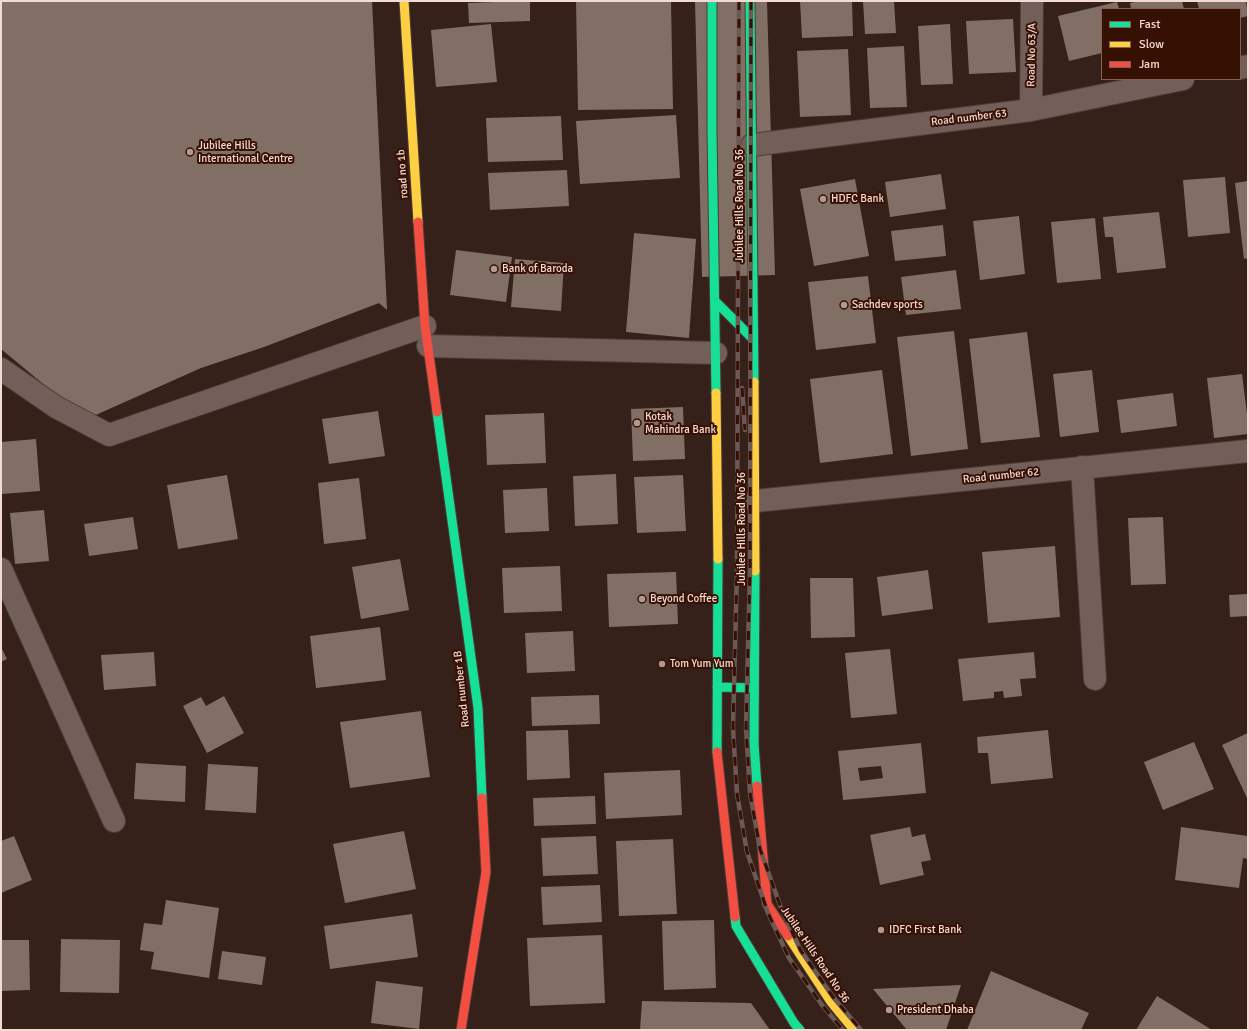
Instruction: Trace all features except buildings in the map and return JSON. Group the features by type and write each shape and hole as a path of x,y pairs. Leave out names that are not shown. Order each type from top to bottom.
{"main road":[{"name":"road no 1b","path":"404,1 427,336"},
{"path":"712,1 712,130 718,516 717,760 736,926 794,1023 800,1030"},
{"name":"Jubilee Hills Road No 36","path":"750,1 754,501 754,744 767,904 831,1002 854,1030"},
{"path":"715,301 752,338"},
{"name":"Road number 1B","path":"427,336 478,708 486,872 461,1030"},
{"path":"717,687 754,688"}],"street":[{"name":"Road No 63/A","path":"1031,110 1032,1"},
{"name":"Road number 63","path":"752,145 1031,110 1178,80"},
{"path":"1,369 56,407 109,435 427,336 716,352"},
{"name":"Road number 62","path":"754,501 1248,451"},
{"path":"1082,467 1095,679"},
{"path":"1,569 114,821"}],"railway":[{"path":"739,1 737,570 733,728 737,794 747,852 768,913 789,958 822,1005 843,1030"},
{"path":"751,1 750,570 746,728 750,793 760,849 781,908 801,951 833,997 861,1030"},
{"path":"742,388 745,430"}],"traffic: fast":[{"path":"712,1 712,130 716,393"},
{"path":"750,1 754,382"},
{"path":"715,301 752,338"},
{"path":"437,412 478,708 482,798"},
{"path":"717,752 718,559"},
{"path":"755,571 754,744 757,786"},
{"path":"717,687 754,688"},
{"path":"735,917 736,926 794,1023 800,1030"}],"traffic: slow":[{"path":"404,1 418,222"},
{"path":"754,382 755,571"},
{"path":"716,393 718,559"},
{"path":"788,936 831,1002 854,1030"}],"traffic: jam":[{"path":"418,222 425,326 437,412"},
{"path":"717,752 735,917"},
{"path":"757,786 767,904 788,936"},
{"path":"461,1030 486,872 482,798"}],"place":[{"name":"Jubilee Hills International Centre","path":"190,152"},
{"name":"HDFC Bank","path":"823,199"},
{"name":"Bank of Baroda","path":"494,269"},
{"name":"Sachdev sports","path":"844,305"},
{"name":"Kotak Mahindra Bank","path":"637,423"},
{"name":"Beyond Coffee","path":"642,599"},
{"name":"Tom Yum Yum","path":"662,664"},
{"name":"IDFC First Bank","path":"881,930"},
{"name":"President Dhaba","path":"889,1010"}]}
